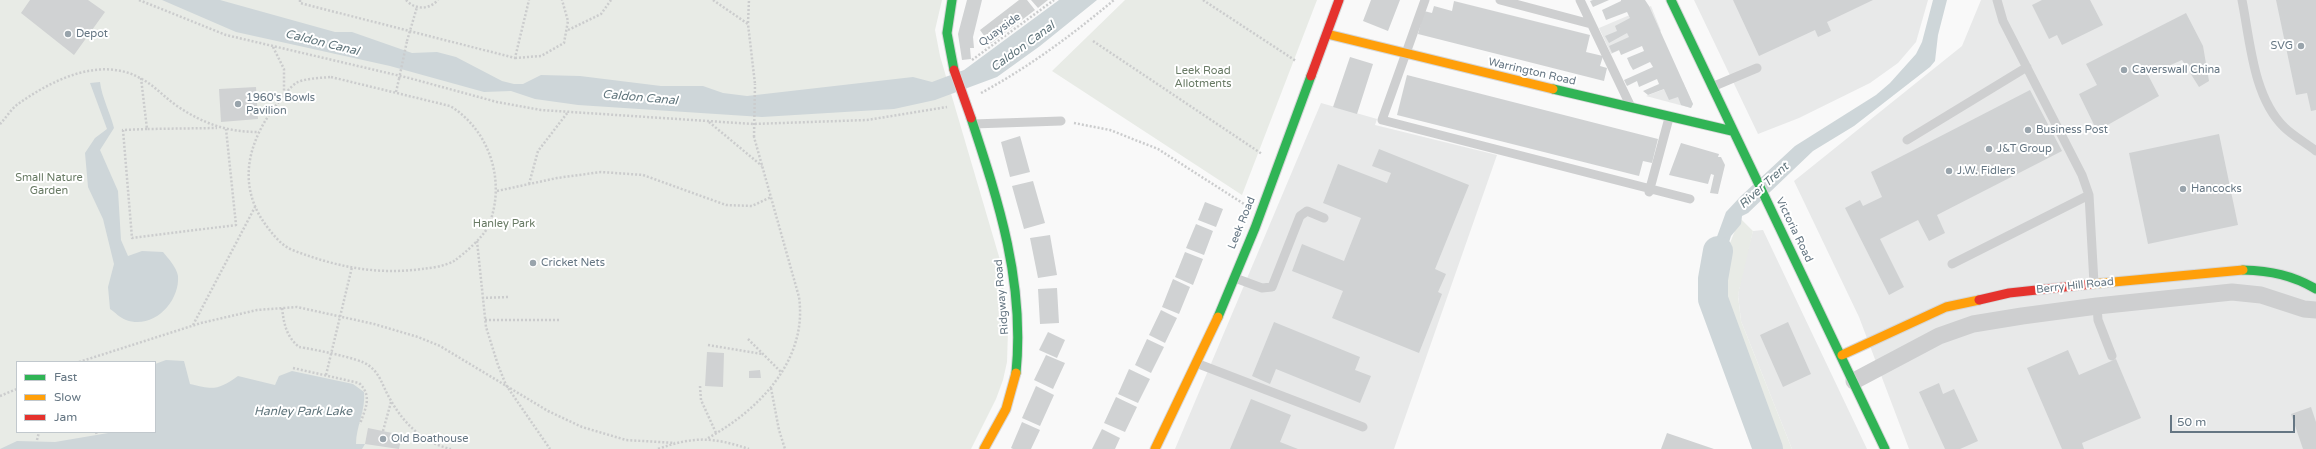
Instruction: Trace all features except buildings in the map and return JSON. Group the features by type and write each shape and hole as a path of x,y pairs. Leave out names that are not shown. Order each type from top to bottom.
{"main road":[{"name":"Ridgway Road","path":"952,0 947,33 954,70 972,121 1009,246 1015,279 1018,324 1018,356 1012,389 1006,408 984,449"},
{"name":"Leek Road","path":"1155,449 1196,363 1233,277 1278,164 1339,0"},
{"name":"Victoria Road","path":"1671,0 1768,206 1842,355 1885,449"},
{"name":"Warrington Road","path":"1326,34 1670,118 1732,130"},
{"name":"Berry Hill Road","path":"1842,355 1946,307 2009,293 2232,268 2272,271 2299,279 2316,288"}],"street":[{"name":"Berry Hill Road","path":"1854,381 1939,336 1973,324 2097,306 2232,292 2261,295 2304,310 2316,310"}],"lane":[{"path":"1425,0 1382,120 1649,190 1690,199"},
{"path":"1500,0 1591,24"},
{"path":"1580,0 1632,108"},
{"path":"1997,0 2003,21 2082,175 2089,196 2094,284"},
{"path":"2242,0 2259,85 2268,107 2284,127 2316,151"},
{"path":"1906,140 2027,67"},
{"path":"1712,87 1757,68"},
{"path":"1649,190 1670,118"},
{"path":"972,121 1061,121"},
{"path":"1952,264 2089,196"},
{"path":"1233,277 1262,288 1272,287 1300,216 1307,211 1324,218"},
{"path":"2097,306 2098,320 2112,356"},
{"path":"1196,363 1363,426"}],"path":[{"path":"139,0 226,35 409,78 497,102 541,110 709,122 782,124"},
{"path":"300,0 300,3 515,58 541,56 564,43 568,30 568,21 562,0"},
{"path":"406,0 417,7 428,7 438,0"},
{"path":"515,58 529,0"},
{"path":"568,30 601,14 611,0"},
{"path":"713,0 748,24"},
{"path":"658,449 675,443 708,438 737,420 771,388 782,373 799,334 801,312 791,262 754,138 755,84 748,24 749,0"},
{"name":"Quayside","path":"954,70 962,67 993,46 1054,0"},
{"path":"1204,0 1313,72"},
{"path":"396,92 409,31 417,7"},
{"path":"1093,41 1278,164"},
{"path":"273,47 284,69 284,95"},
{"path":"0,124 17,104 58,80 82,72 100,69 123,71 140,78 177,106 218,128"},
{"path":"140,78 147,129"},
{"path":"330,78 396,92 450,106 463,114 483,137 493,163 497,191 488,227 453,261 432,268 400,272 368,271 352,267 293,250 277,240 263,221 252,200 248,167 253,143 260,132 264,120 284,95 297,83 308,79 330,78"},
{"path":"528,184 538,151 568,112"},
{"path":"1061,121 1110,130 1158,149 1259,213"},
{"path":"709,122 763,167"},
{"path":"226,129 236,225 132,238 122,130 218,128 226,129 237,132 260,132"},
{"path":"497,191 528,184 601,172 643,175 726,205 752,206 772,197"},
{"path":"193,325 255,207"},
{"path":"476,240 485,320 506,385 550,449"},
{"path":"326,375 352,267"},
{"path":"482,298 508,297"},
{"path":"82,361 193,325 257,310 297,307 418,337 440,346 548,411 590,430 626,440 675,443"},
{"path":"282,308 284,326 290,340 299,347 366,363 382,381 398,414 413,429 428,440 451,449"},
{"path":"485,320 559,320"},
{"path":"748,339 782,373"},
{"path":"708,345 762,354"},
{"path":"293,368 359,383 366,390 367,400 360,424"},
{"path":"700,386 701,400 716,433"},
{"path":"771,388 779,430 785,449"},
{"path":"0,396 16,389"},
{"path":"383,431 391,401"},
{"path":"37,440 39,433"},
{"path":"708,438 748,449"}],"shaded area":[{"path":"1694,0 1928,0 1916,42 1898,63 1870,83 1799,118 1758,134"},
{"path":"1981,0 2316,0 2316,449 1909,449 1859,317 1794,181 1962,46"},
{"path":"1651,6 1661,31 1611,54 1599,28"},
{"path":"1683,82 1693,104 1691,108 1646,96"},
{"path":"1321,103 1377,119 1375,125 1497,155 1394,449 1175,449"},
{"path":"1763,230 1867,449 1792,449 1741,321 1738,295 1743,268 1753,231"}],"green space":[{"name":"Hanley Park","path":"0,0 942,0 935,30 940,56 1000,260 1008,330 1007,362 1003,380 996,399 971,449 0,449"},
{"name":"Leek Road Allotments","path":"1125,0 1317,0 1242,195 1052,71"},
{"path":"1740,218 1753,231 1738,295 1741,321 1792,449 1774,449 1740,358 1721,281 1724,258"}],"water":[{"name":"Caldon Canal","path":"162,0 220,0 335,32 352,32 412,53 437,52 456,57 502,81 514,84 523,84 541,75 580,76 661,86 703,86 723,93 747,96 913,77 932,82 964,70 1059,0 1097,0 1040,46 997,77 935,100 894,109 762,117 578,105 535,99 511,91 484,92 390,66 236,32"},
{"path":"1933,0 1947,0 1938,35 1935,61 1930,67 1854,126 1813,151 1748,213 1742,216 1741,224 1731,236 1724,258 1721,281 1707,299 1707,264 1726,212 1795,146 1876,95 1890,83 1916,54 1922,42"},
{"path":"100,82 102,94 114,128 100,150 118,191 121,240 128,256 142,251 163,252 174,266 178,276 175,295 170,304 163,312 146,321 136,322 126,320 110,309 108,287 114,264 103,219 88,187 85,153 95,138 107,129 90,83"},
{"name":"Hanley Park Lake","path":"166,360 184,361 190,384 210,388 216,388 238,376 275,385 279,376 292,371 353,384 364,392 364,405 356,438 356,444 365,444 362,449 0,449 17,441 55,442 108,433 156,433 156,364"}],"waterway":[{"name":"River Trent","path":"1718,251 1713,279 1713,299 1768,449"}],"traffic: fast":[{"path":"952,0 947,33 954,70"},
{"path":"1671,0 1885,449"},
{"path":"1218,317 1255,228 1311,76"},
{"path":"1553,89 1732,131"},
{"path":"971,118 1000,212 1013,275 1017,307 1018,340 1016,373"},
{"path":"2243,270 2263,271 2290,277 2316,289"}],"traffic: slow":[{"path":"1327,34 1553,89"},
{"path":"2092,284 2243,270"},
{"path":"1842,355 1946,307 1979,300"},
{"path":"1155,449 1218,317"},
{"path":"984,449 1006,409 1016,373"}],"traffic: jam":[{"path":"1311,76 1339,0"},
{"path":"954,70 971,118"},
{"path":"1979,300 2009,293 2092,284"}],"place":[{"name":"Depot","path":"68,34"},
{"name":"SVG","path":"2301,46"},
{"name":"Caverswall China","path":"2124,70"},
{"name":"1960's Bowls Pavilion","path":"238,104"},
{"name":"Business Post","path":"2028,130"},
{"name":"J&T Group","path":"1989,149"},
{"name":"J.W. Fidlers","path":"1949,171"},
{"name":"Hancocks","path":"2183,189"},
{"name":"Cricket Nets","path":"533,263"},
{"name":"Old Boathouse","path":"383,439"}],"park label":[{"name":"Small Nature Garden","path":"49,184"}]}
